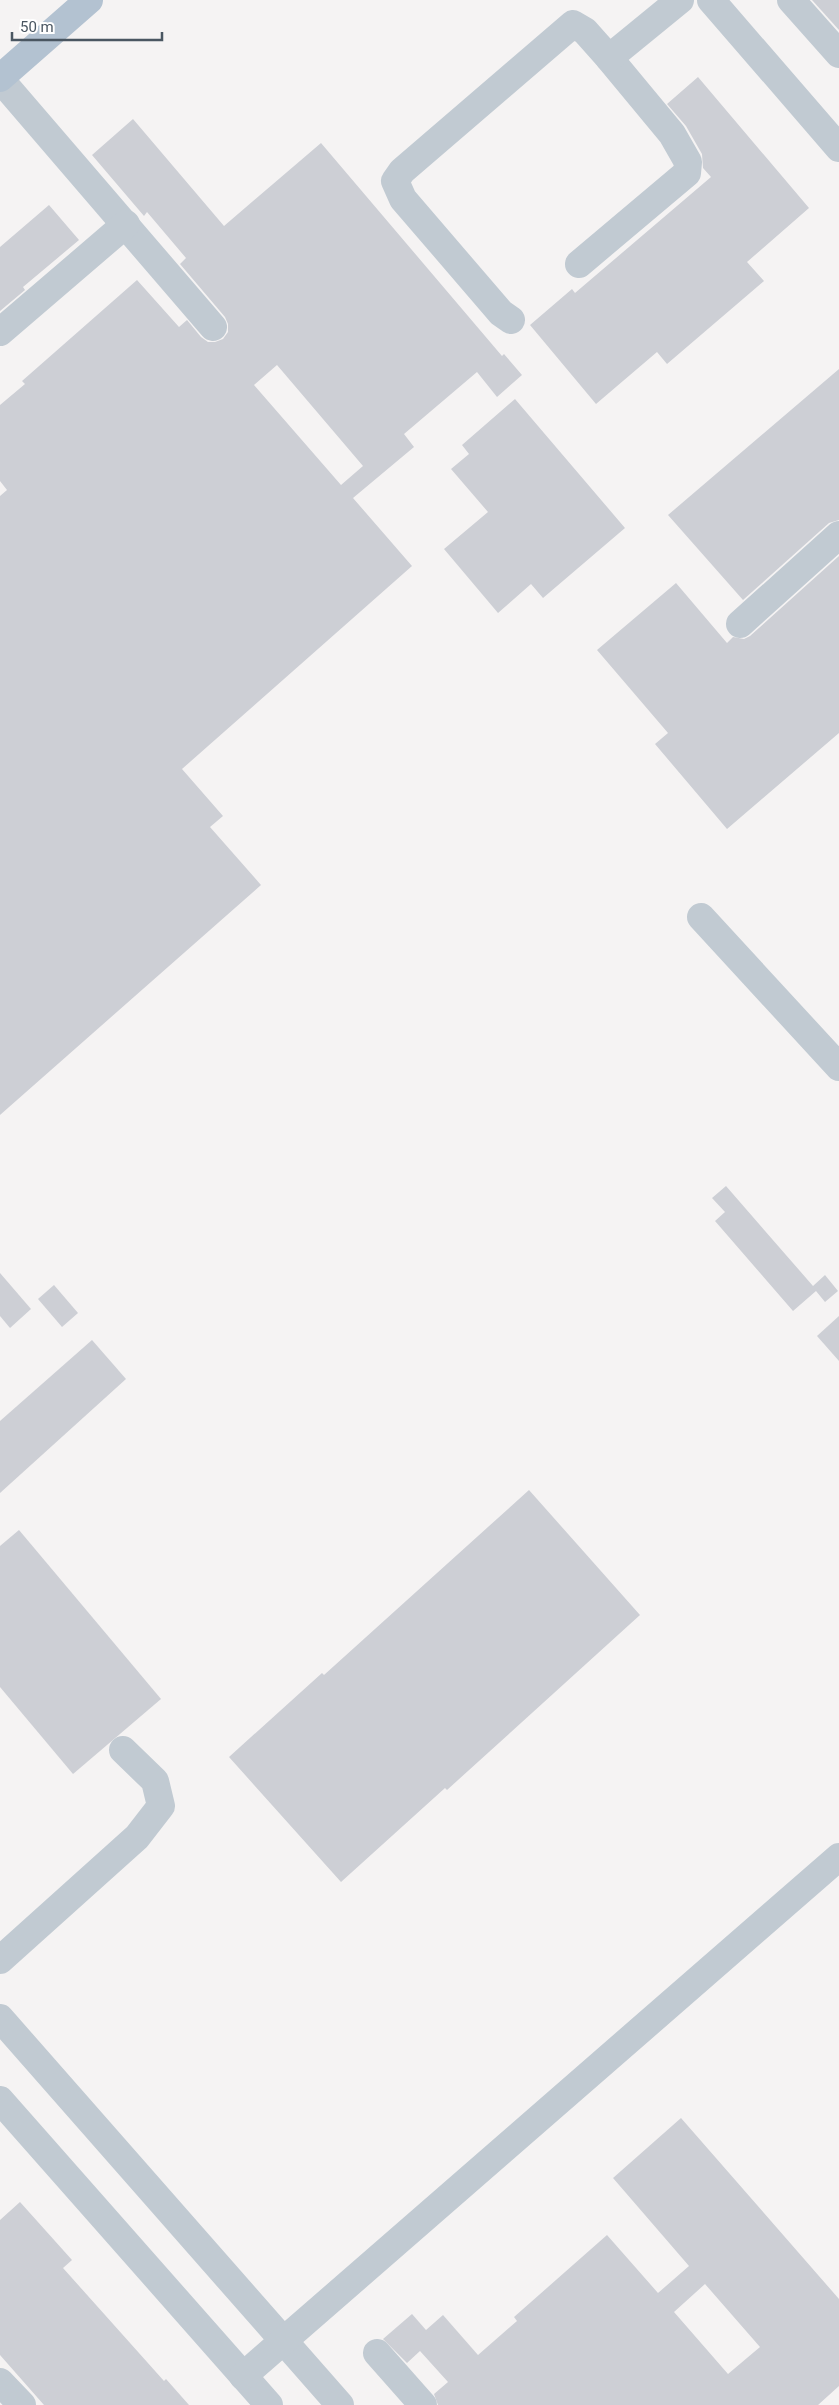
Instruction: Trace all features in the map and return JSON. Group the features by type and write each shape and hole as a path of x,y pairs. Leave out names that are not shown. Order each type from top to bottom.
{"main road":[{"path":"0,78 89,0"}],"street":[{"path":"609,58 680,0"},
{"path":"711,0 839,148"},
{"path":"790,0 839,54"},
{"path":"511,320 501,313 403,199 395,181 402,171 573,24 585,31 609,58 672,134 688,162 687,173 579,264"},
{"path":"0,78 213,328"},
{"path":"0,332 126,224"},
{"path":"740,624 839,536"},
{"path":"701,917 839,1067"},
{"path":"0,1960 138,1837 161,1806 156,1781 123,1750"},
{"path":"243,2376 839,1857"},
{"path":"0,2018 340,2405"},
{"path":"0,2100 269,2405"},
{"path":"376,2353 423,2405"},
{"path":"0,2382 22,2405"}],"building":[{"path":"812,0 839,0 839,30"},
{"path":"698,77 809,208 747,262 764,281 667,364 657,352 596,404 530,325 572,289 575,293 711,177 703,168 702,154 686,126 667,104"},
{"path":"133,119 224,226 321,143 502,356 504,354 522,375 497,397 477,372 404,434 414,447 353,498 412,566 182,769 223,816 210,827 261,885 0,1115 0,496 7,490 0,481 0,405 25,384 22,381 137,280 179,327 187,320 201,337 208,342 223,339 228,332 228,324 225,317 180,264 186,258 147,212 144,216 92,155","holes":["277,365 363,466 341,485 254,385"]},
{"path":"49,205 79,240 23,287 25,290 0,311 0,247"},
{"path":"839,369 839,520 829,523 743,600 668,515"},
{"path":"515,399 625,528 543,598 531,584 498,613 444,549 488,512 451,469 469,454 462,445"},
{"path":"839,556 839,733 727,829 655,744 668,733 597,650 676,583 727,643 733,637 744,639 750,636"},
{"path":"726,1186 813,1286 825,1275 838,1291 825,1302 816,1291 793,1311 715,1221 725,1212 712,1198"},
{"path":"0,1273 31,1309 10,1328 0,1316"},
{"path":"54,1285 78,1313 62,1327 38,1299"},
{"path":"839,1316 839,1361 817,1336"},
{"path":"92,1340 126,1379 0,1493 0,1421"},
{"path":"529,1490 640,1615 447,1790 445,1788 341,1882 229,1757 322,1673 324,1675"},
{"path":"19,1530 161,1699 73,1774 0,1687 0,1546"},
{"path":"681,2118 839,2299 839,2386 818,2405 438,2405 434,2394 448,2382 420,2351 407,2363 383,2339 412,2314 426,2330 443,2315 478,2355 517,2321 514,2317 607,2235 658,2293 689,2266 613,2178","holes":["705,2284 760,2347 728,2374 674,2312"]},
{"path":"20,2202 72,2260 63,2268 164,2381 166,2379 189,2405 44,2405 0,2355 0,2220"}]}
